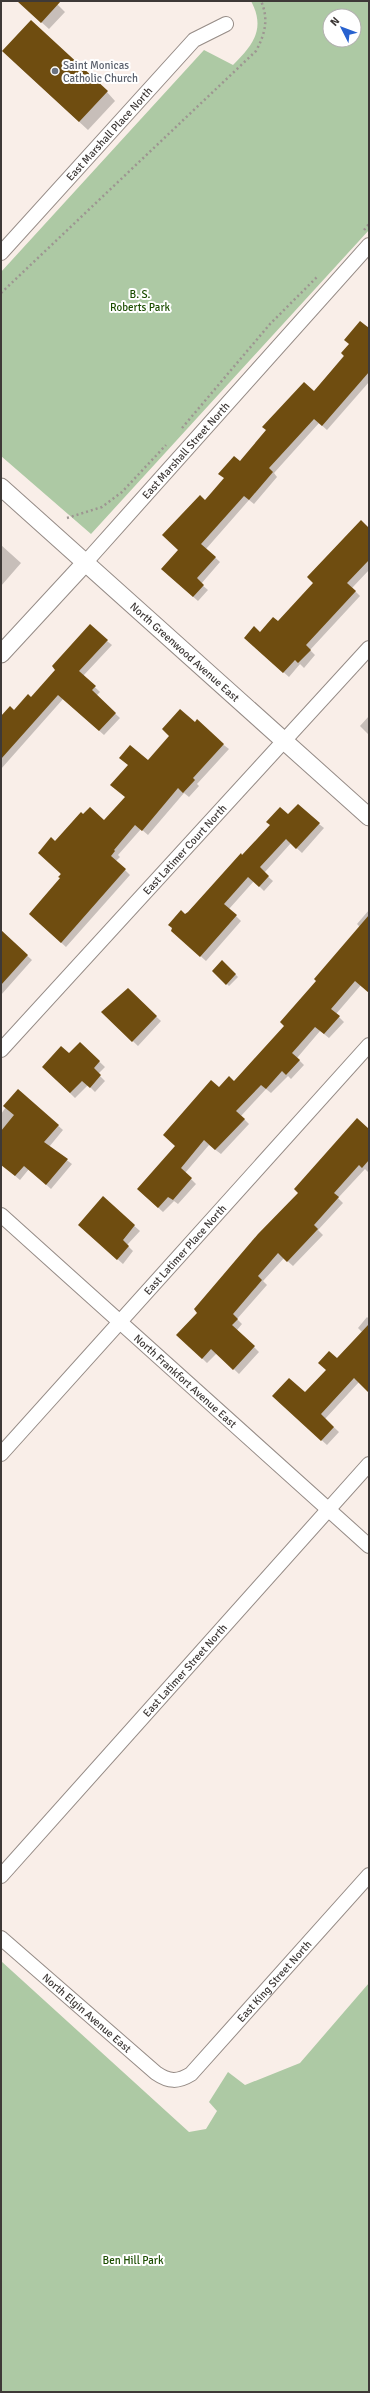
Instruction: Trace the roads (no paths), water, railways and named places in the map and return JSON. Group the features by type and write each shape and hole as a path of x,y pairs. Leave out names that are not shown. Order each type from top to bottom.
{"street":[{"name":"East Marshall Place North","path":"1,253 194,40 226,24"},
{"name":"East Marshall Street North","path":"1,654 85,563 369,245"},
{"name":"North Greenwood Avenue East","path":"1,487 369,817"},
{"name":"East Latimer Court North","path":"1,1050 369,648"},
{"name":"East Latimer Place North","path":"1,1454 369,1045"},
{"name":"North Frankfort Avenue East","path":"1,1215 369,1546"},
{"name":"East Latimer Street North","path":"1,1876 369,1464"},
{"name":"East King Street North","path":"176,2081 191,2074 369,1875"},
{"name":"North Elgin Avenue East","path":"1,1938 156,2073 166,2079 176,2081"}],"place":[{"name":"Saint Monicas Catholic Church","path":"55,71"}],"park label":[{"name":"B. S. Roberts Park","path":"140,300"},
{"name":"Ben Hill Park","path":"133,2260"}]}
